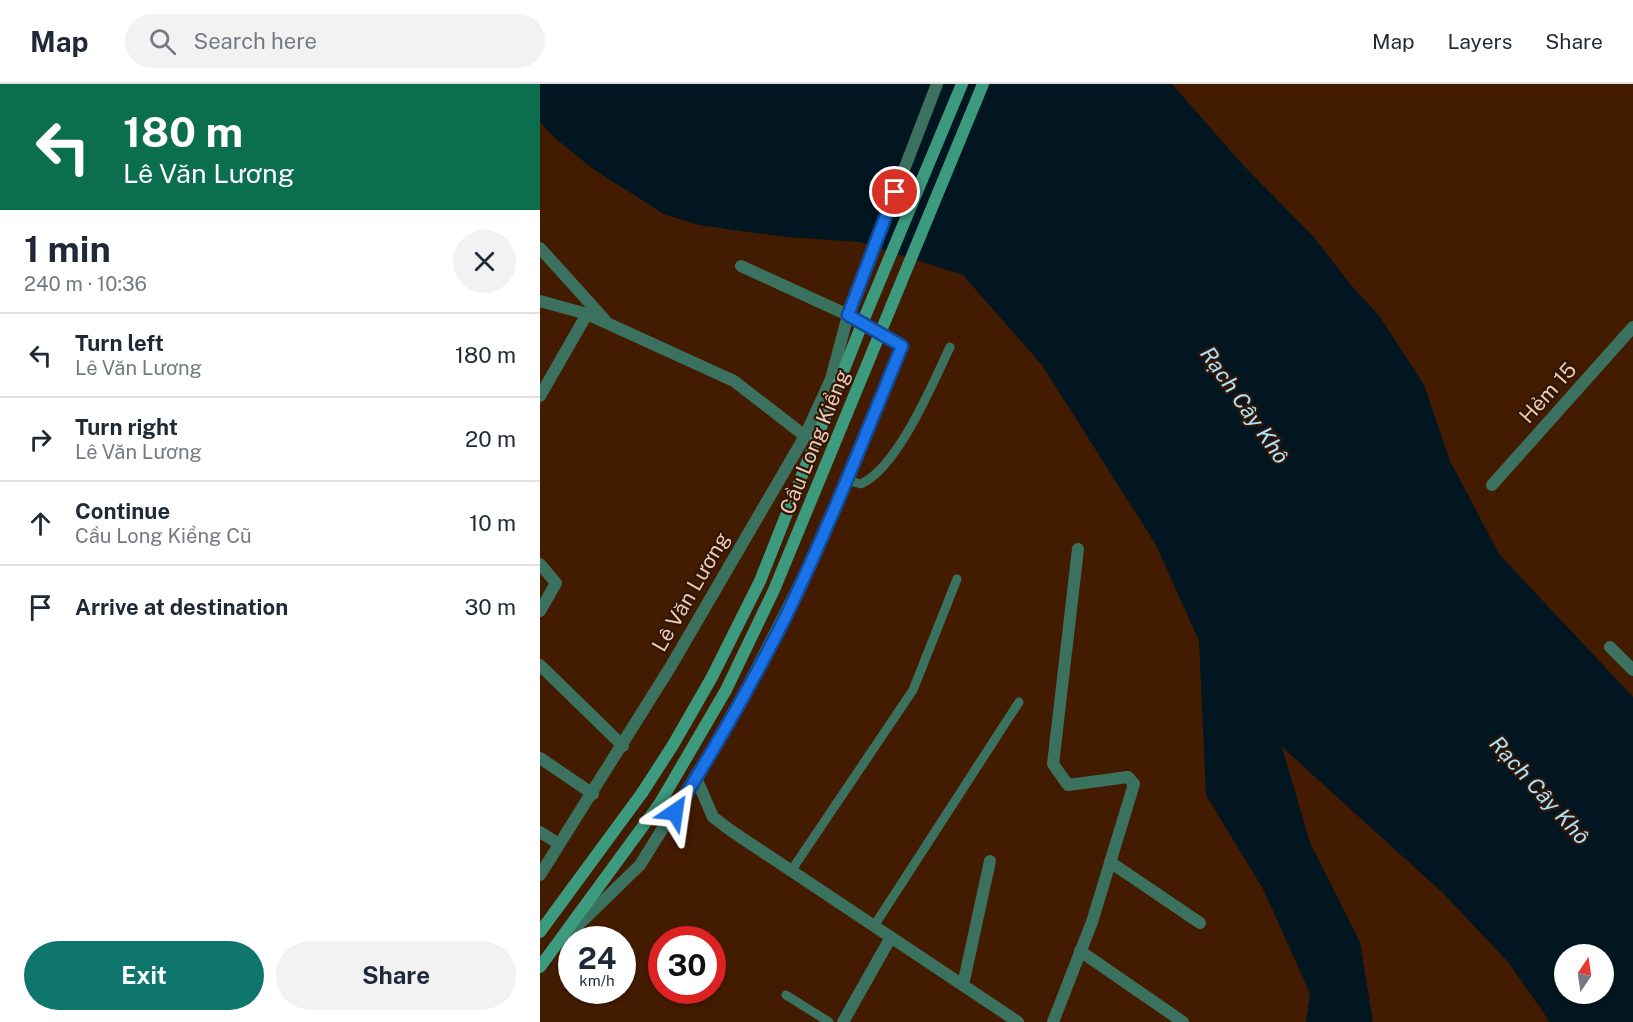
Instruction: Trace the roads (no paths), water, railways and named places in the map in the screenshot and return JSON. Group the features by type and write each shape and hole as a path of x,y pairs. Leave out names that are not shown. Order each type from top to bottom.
{"main road":[{"name":"Cầu Long Kiểng","path":"540,932 642,793 673,745 712,677 760,581 866,314 962,84"},
{"name":"Cầu Long Kiểng","path":"555,947 660,803 726,690 774,590 983,84"},
{"path":"540,967 555,947"}],"street":[{"name":"Lê Văn Lương","path":"540,875 622,746 805,436 831,379 848,315 937,84"},
{"path":"540,249 608,323"},
{"path":"555,947 640,866 732,717 786,616 902,346 848,315 741,266"},
{"path":"540,302 587,314 734,381 805,436"},
{"path":"540,396 587,314"},
{"name":"Hẻm 15","path":"1492,485 1633,327"},
{"path":"1053,1022 1080,951 1134,783 1128,777 1068,786 1053,764 1078,549"},
{"path":"540,564 556,583 540,611"},
{"path":"1610,647 1633,670"},
{"path":"540,665 622,746"},
{"path":"540,758 593,794"},
{"path":"696,778 713,817 1018,1022"},
{"path":"540,832 559,844"},
{"path":"963,985 990,861"},
{"path":"1110,862 1200,923"},
{"path":"843,1022 891,938"},
{"path":"1080,951 1183,1022"}],"lane":[{"path":"846,480 861,484 875,478 906,435 950,347"},
{"path":"791,871 913,690 957,579"},
{"path":"874,926 1019,702"},
{"path":"786,995 829,1022"}],"water":[{"name":"Rạch Cây Khô","path":"540,84 1172,84 1242,164 1313,236 1351,285 1380,317 1424,385 1450,461 1499,554 1633,697 1633,1022 1550,1022 1508,962 1444,894 1282,747 1310,843 1360,942 1373,1022 1306,1022 1310,993 1263,889 1206,795 1199,641 1156,545 1042,365 963,275 860,242 787,237 698,225 664,214 593,169 555,138 540,122"}]}
